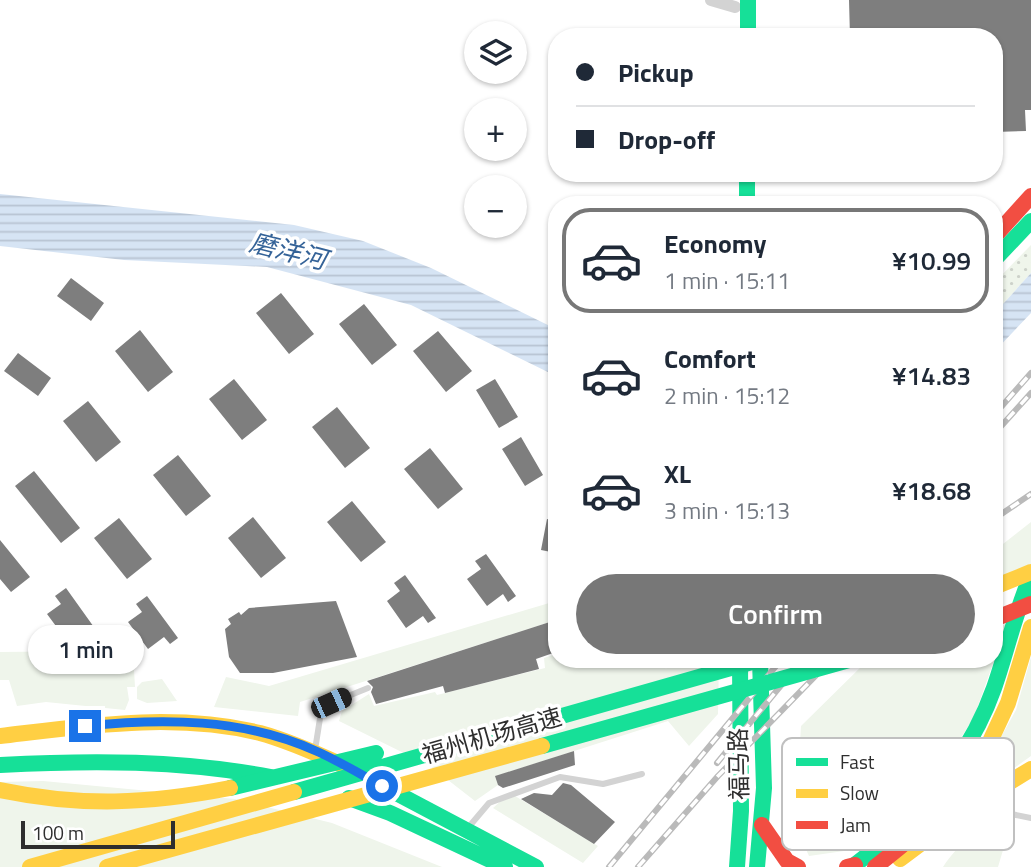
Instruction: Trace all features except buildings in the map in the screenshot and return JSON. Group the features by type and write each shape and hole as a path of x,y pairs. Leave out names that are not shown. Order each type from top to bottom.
{"main road":[{"path":"735,28 739,2"},
{"path":"739,2 746,28"},
{"path":"1003,227 1031,196"},
{"path":"1003,251 1031,221"},
{"path":"1003,584 1031,574"},
{"path":"1003,652 1009,628 1031,574"},
{"path":"1003,615 1031,604"},
{"path":"994,738 1013,696 1031,627"},
{"name":"福州机场高速","path":"30,867 527,724 657,691 733,668"},
{"name":"福马路","path":"737,867 740,668"},
{"name":"福马路","path":"757,867 764,788 760,668"},
{"name":"福州机场高速","path":"113,865 820,668"},
{"path":"972,738 995,685 999,668"},
{"path":"0,736 109,724 194,721 257,730 315,750 536,867"},
{"path":"0,797 134,806 188,798 438,738 527,724"},
{"path":"0,765 154,760 203,764 251,773 328,790 390,813 505,867"},
{"path":"1014,779 1031,769"},
{"path":"0,790 48,799"},
{"path":"762,825 787,862 797,867"},
{"path":"728,867 739,844"},
{"path":"852,866 871,850"},
{"path":"875,867 896,850"},
{"path":"889,867 912,850"}],"street":[{"path":"711,0 739,2"}],"lane":[{"path":"315,750 321,712 331,703 368,688"},
{"path":"466,831 489,803 560,777 603,784 642,774"}],"shaded area":[{"path":"1031,245 1031,273 1003,304 1003,274"},
{"path":"1031,522 1031,567 1003,578 1003,544"},
{"path":"548,603 548,623 300,702 298,716 214,707 226,677 269,686"},
{"path":"0,652 133,653 135,687 127,687 129,700 125,710 46,702 17,706 9,680 0,680"},
{"path":"548,657 548,668 719,668 718,714 689,746 668,721 496,776 498,785 475,801 430,766 339,721 342,711 369,694 374,706 435,692 437,695 545,668 544,658"},
{"path":"1031,657 1031,756 1014,768 1014,738 1000,738 1016,710"},
{"path":"860,668 991,668 974,717 961,738 800,738 801,726"},
{"path":"162,679 177,701 147,703 137,699 137,687 142,682"},
{"path":"43,781 235,799 332,823 442,867 0,867 0,782"},
{"path":"515,796 598,846 583,863 493,808 504,798"},
{"path":"807,850 845,850 844,851 809,856"},
{"path":"956,850 1003,850 998,867 943,867"}],"water":[{"name":"磨洋河","path":"0,194 294,225 363,241 431,268 548,325 548,372 411,305 267,267 124,260 0,246"},
{"path":"1031,273 1031,313 1003,343 1003,304"}],"railway":[{"path":"1003,405 1031,373"},
{"path":"1003,424 1031,393"},
{"path":"1003,513 1031,494"},
{"path":"609,867 774,668"},
{"path":"717,763 795,668"},
{"path":"638,867 718,776 823,668"}],"traffic: fast":[{"path":"748,0 748,28"},
{"path":"747,182 747,196"},
{"path":"1003,251 1031,221"},
{"path":"1003,659 1031,576"},
{"path":"294,792 731,668"},
{"path":"737,867 741,811 740,668"},
{"path":"757,867 764,788 760,668"},
{"path":"542,746 820,668"},
{"path":"971,738 983,716 1000,668"},
{"path":"230,788 376,753"},
{"path":"0,765 68,762 170,764 271,777"},
{"path":"381,785 536,867"},
{"path":"349,798 390,813 505,867"},
{"path":"852,867 874,850"}],"traffic: slow":[{"path":"1003,583 1031,572"},
{"path":"992,738 1008,703 1031,627"},
{"path":"0,736 130,723 195,723 260,733 344,766"},
{"path":"107,867 542,746"},
{"path":"1014,779 1031,769"},
{"path":"0,790 59,799 115,801 171,797 230,788"},
{"path":"30,867 294,792"},
{"path":"900,859 912,850"}],"traffic: jam":[{"path":"1003,227 1031,196"},
{"path":"1003,615 1031,604"},
{"path":"762,825 787,861 798,867"},
{"path":"875,867 896,850"},
{"path":"847,867 855,865"}],"route":[{"path":"85,726 194,721 257,730 315,750 382,786"}]}
